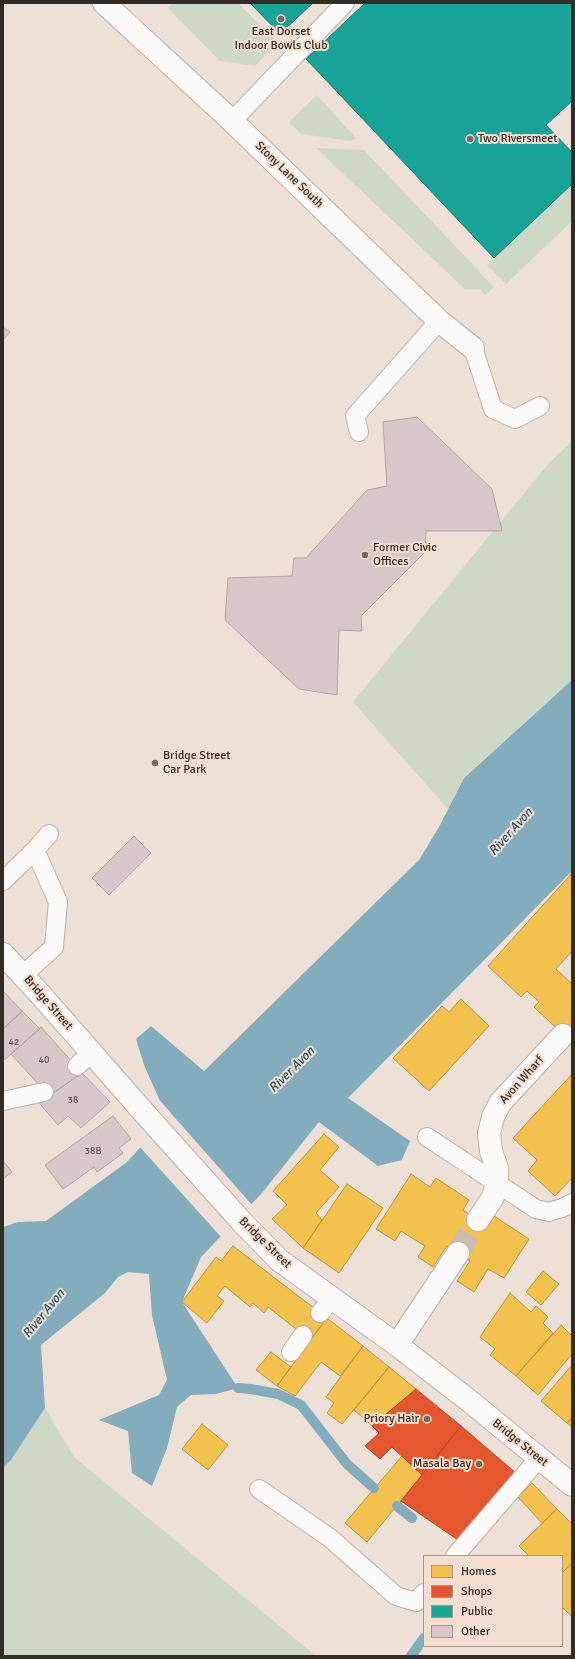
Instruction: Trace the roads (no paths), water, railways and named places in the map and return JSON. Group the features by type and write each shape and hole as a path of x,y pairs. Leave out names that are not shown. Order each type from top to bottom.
{"street":[{"name":"Stony Lane South","path":"104,3 232,121 439,321 473,348"},
{"name":"Bridge Street","path":"3,954 23,975 84,1059 147,1116 242,1222 326,1306 397,1345 571,1481"},
{"name":"Avon Wharf","path":"478,1220 493,1197 497,1183 497,1168 491,1151 488,1133 493,1117 500,1102 563,1035"},
{"path":"397,1345 458,1253"}],"lane":[{"path":"232,121 344,3"},
{"path":"359,432 355,416 439,321"},
{"path":"473,348 493,409 514,419 540,406"},
{"path":"3,881 49,834"},
{"path":"23,975 54,947 55,940 58,902 35,850"},
{"path":"3,1100 44,1092"},
{"path":"427,1137 536,1209 549,1212 572,1203"},
{"path":"290,1352 304,1335"},
{"path":"456,1555 540,1458"},
{"path":"259,1489 330,1538 396,1596 416,1602 423,1593"}],"water":[{"name":"River Avon","path":"572,680 572,871 348,1098 410,1141 402,1160 378,1166 319,1122 262,1193 201,1257 182,1302 238,1388 216,1394 191,1395 177,1407 167,1448 152,1486 132,1473 128,1431 99,1420 159,1395 167,1380 152,1315 149,1274 128,1272 118,1277 105,1293 41,1345 45,1408 11,1460 3,1468 3,1227 18,1222 46,1221 127,1162 171,1113 160,1101 144,1065 136,1039 151,1026 204,1071 419,860 439,827 464,778"}],"waterway":[{"path":"238,1388 278,1394 301,1405 347,1464 374,1488"},
{"path":"397,1506 412,1518"},
{"path":"411,1656 423,1639"}],"tunnel":[{"path":"458,1253 478,1220"}],"place":[{"name":"East Dorset Indoor Bowls Club","path":"281,19"},
{"name":"Two Riversmeet","path":"470,139"},
{"name":"Former Civic Offices","path":"365,555"},
{"name":"Bridge Street Car Park","path":"155,763"},
{"name":"Priory Hair","path":"427,1419"},
{"name":"Masala Bay","path":"479,1464"}]}
